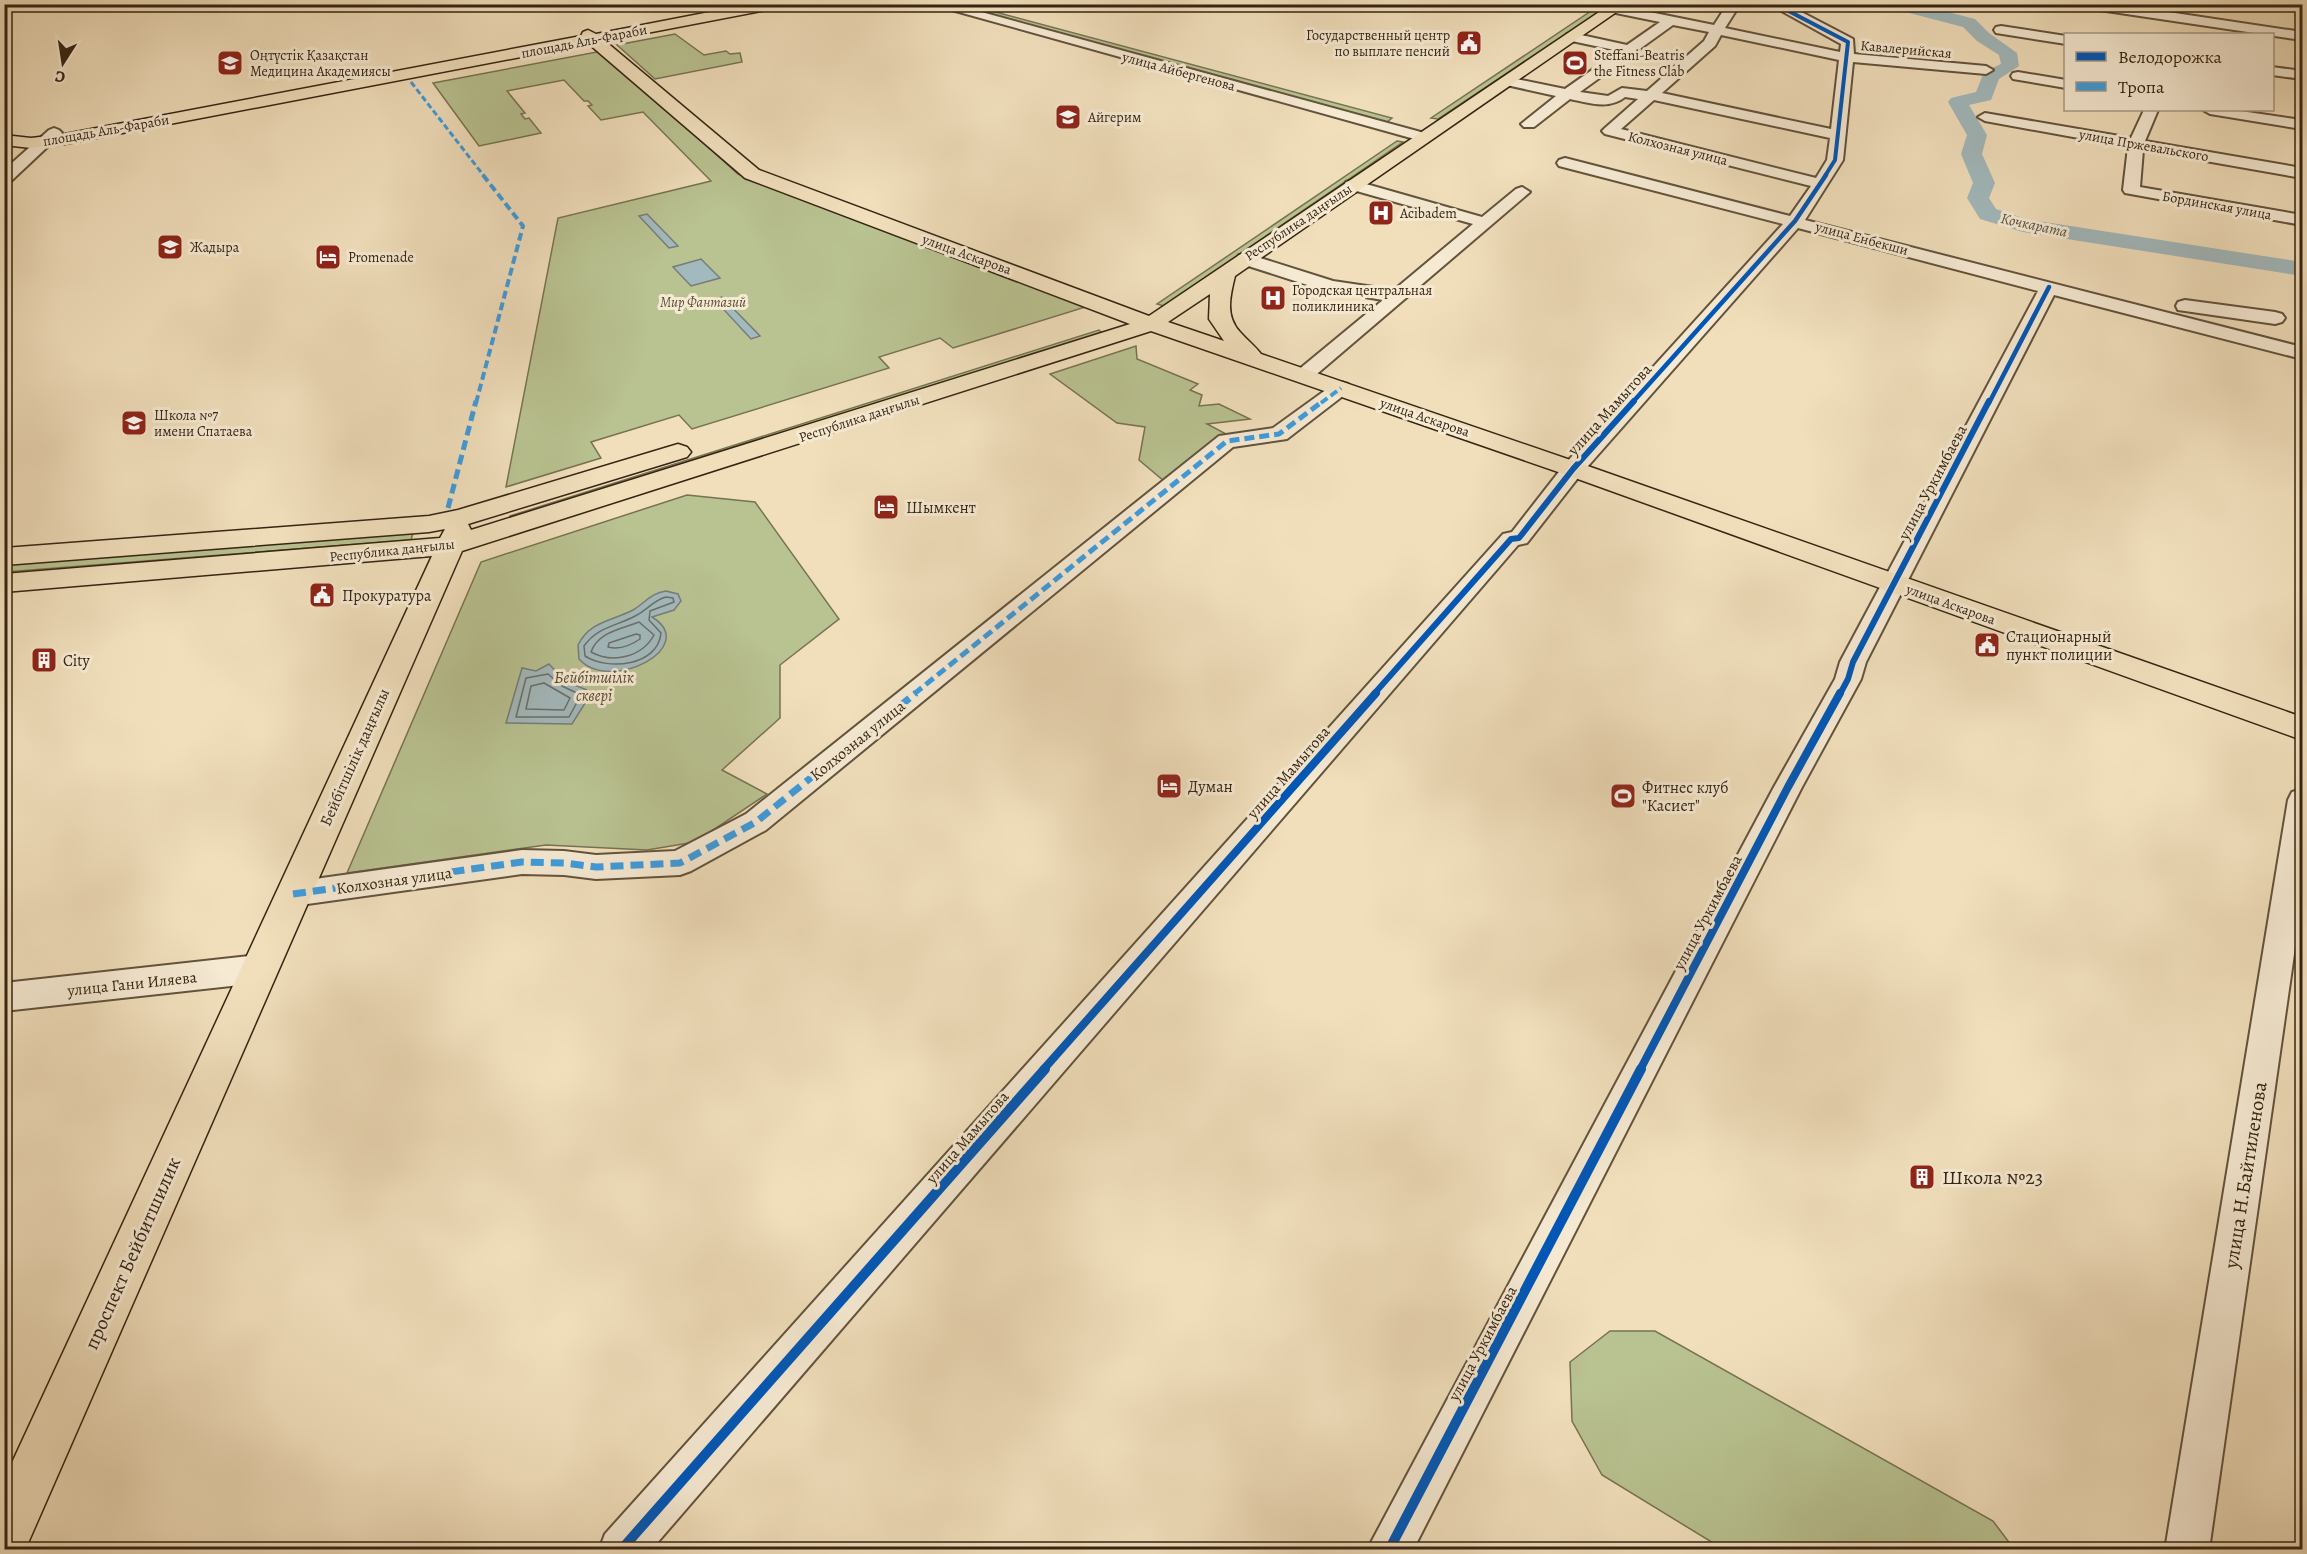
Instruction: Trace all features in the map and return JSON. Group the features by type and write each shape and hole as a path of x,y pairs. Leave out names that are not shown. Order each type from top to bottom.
{"main road":[{"name":"площадь Аль-Фараби","path":"590,38 747,4"},
{"name":"площадь Аль-Фараби","path":"13,141 777,4"},
{"name":"Республика даңғылы","path":"4,583 450,546 1012,370 1141,314 1226,272 1414,129 1439,126 1618,7"},
{"name":"улица Аскарова","path":"590,38 752,174 1141,314 1252,357 2302,729"},
{"path":"4,125 46,136"},
{"path":"1226,272 1217,308 1221,323 1230,337 1252,357"},
{"name":"Республика даңғылы","path":"4,557 429,524 463,516 1141,314"},
{"path":"450,546 463,516"},
{"name":"Бейбітшілік даңғылы","path":"259,969 450,546"},
{"name":"проспект Бейбитшилик","path":"4,1538 259,969"}],"street":[{"name":"улица Айбергенова","path":"936,4 1414,129"},
{"name":"улица Айбергенова","path":"978,4 1414,129"},
{"path":"1529,124 1566,95 1674,22 1693,4"},
{"name":"Колхозная улица","path":"1703,4 1731,9 1710,43 1610,131 1821,184"},
{"path":"1775,4 1848,42 1846,57"},
{"path":"2086,4 2302,36"},
{"name":"Кавалерийская","path":"1618,7 1674,22 1846,57 1986,70"},
{"path":"2176,33 2184,18"},
{"path":"2001,30 2064,40"},
{"path":"1572,37 1631,50"},
{"name":"улица Мамытова","path":"621,1550 1511,539 1519,538 1573,469 1796,221 1835,160 1846,57"},
{"path":"2274,71 2302,75"},
{"path":"2018,76 2064,84"},
{"path":"1507,81 1566,95 1606,101 1622,92 1650,96 1838,135"},
{"path":"2136,144 2151,111"},
{"path":"2216,111 2302,125"},
{"name":"улица Пржевальского","path":"1985,117 2302,173"},
{"path":"4,179 46,136"},
{"path":"4,155 13,141"},
{"name":"Бординская улица","path":"2136,144 2132,190 2302,220"},
{"name":"улица Енбекши","path":"1565,163 2302,352"},
{"path":"1346,179 1483,222"},
{"path":"1304,375 1483,222 1522,192"},
{"path":"1245,259 1330,286 1396,296"},
{"name":"улица Уркимбаева","path":"1389,1550 1788,787 1848,679 1853,662 2049,287"},
{"path":"2158,315 2168,304 2275,318"},
{"name":"Колхозная улица","path":"293,894 522,862 564,863 596,867 680,863 756,822 1227,441 1279,434 1341,388"},
{"name":"улица Н.Байтиленова","path":"2187,1550 2302,800"},
{"name":"улица Гани Иляева","path":"4,998 259,969"}],"green space":[{"path":"948,5 969,5 1392,118 1387,122"},
{"path":"1600,5 1609,5 1438,119 1431,118"},
{"path":"675,34 704,55 726,51 730,54 740,53 742,62 655,79 617,45"},
{"name":"Мир Фантазий","path":"602,51 738,174 1092,305 953,348 940,338 879,357 889,368 692,429 679,415 591,442 601,458 506,487 558,218 711,181 643,112 601,120 588,106 592,105 584,101 564,80 507,91 525,113 521,114 525,119 529,118 541,133 479,146 433,83"},
{"path":"1397,141 1403,142 1164,306 1157,304"},
{"path":"1099,330 1103,334 513,521 510,516"},
{"path":"1136,346 1137,359 1198,384 1190,390 1202,395 1199,406 1219,404 1250,419 1207,424 1230,436 1164,481 1139,460 1145,427 1117,423 1050,374"},
{"name":"Бейбітшілік сквері","path":"687,495 755,502 839,619 780,665 780,718 722,770 767,794 695,842 647,850 546,845 347,873 481,562"},
{"path":"413,533 411,540 5,572 5,565"},
{"path":"1610,1331 1655,1331 1993,1521 2014,1549 1723,1549 1602,1475 1572,1421 1570,1362"}],"water":[{"path":"647,214 678,246 669,248 639,216"},
{"path":"701,259 720,278 691,286 673,267"},
{"path":"722,297 760,336 751,339 714,299"},
{"path":"666,591 678,594 681,601 674,610 652,617 664,629 666,641 659,653 646,662 629,669 610,671 593,668 579,659 578,645 595,626 633,610 656,594"},
{"path":"549,664 565,681 592,692 572,724 506,723 522,668 536,671"}],"waterway":[{"name":"Кочкарата","path":"1896,4 1969,23 1983,37 2008,53 2010,66 1991,76 1984,96 1958,102 1977,135 1973,142 1972,154 1984,183 1978,198 1988,214 2023,225 2302,269"}],"marked path":[{"path":"411,82 523,226 448,508"},
{"path":"293,894 522,862 564,863 596,867 680,863 756,822 1227,441 1279,434 1341,388"}],"cycle path":[{"path":"621,1550 1511,539 1519,538 1573,469 1795,221 1835,160 1848,42 1775,4"},
{"path":"1389,1550 1788,787 1848,679 1853,662 2049,287"}],"place":[{"name":"Государственный центр по выплате пенсий","path":"1469,43"},
{"name":"Оңтүстік Қазақстан Медицина Академиясы","path":"230,63"},
{"name":"Steffani-Beatris the Fitness Clab","path":"1575,63"},
{"name":"Айгерим","path":"1068,117"},
{"name":"Acibadem","path":"1381,213"},
{"name":"Жадыра","path":"170,247"},
{"name":"Promenade","path":"328,257"},
{"name":"Городская центральная поликлиника","path":"1273,298"},
{"name":"Школа №7 имени Спатаева","path":"134,423"},
{"name":"Шымкент","path":"886,507"},
{"name":"Прокуратура","path":"322,595"},
{"name":"Стационарный пункт полиции","path":"1987,645"},
{"name":"City","path":"44,660"},
{"name":"Думан","path":"1169,786"},
{"name":"Фитнес клуб \"Касиет\"","path":"1623,796"},
{"name":"Школа №23","path":"1922,1177"}]}
